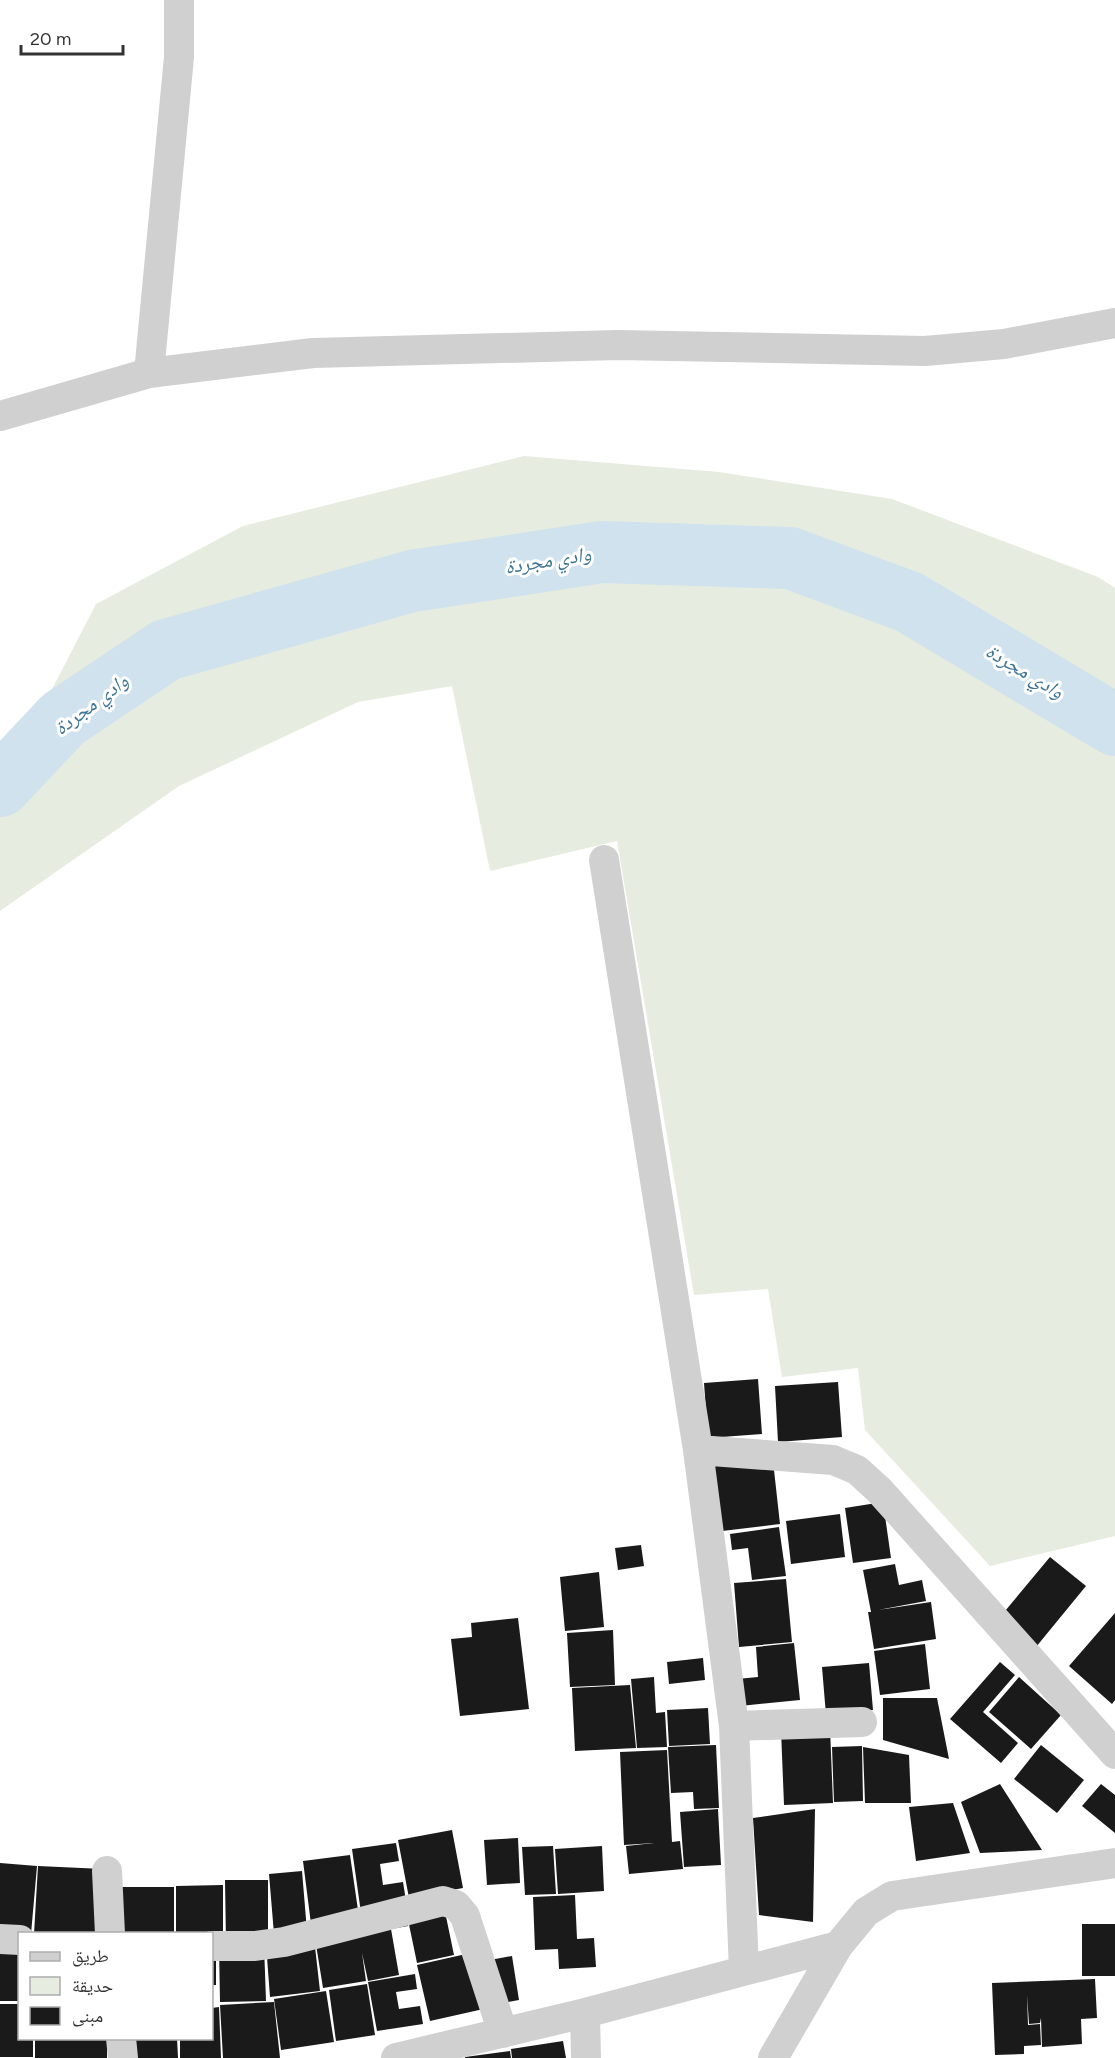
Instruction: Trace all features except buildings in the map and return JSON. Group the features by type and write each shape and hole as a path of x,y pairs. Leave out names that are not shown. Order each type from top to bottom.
{"street":[{"path":"149,373 179,57 179,0"},
{"path":"0,416 149,373 337,352 618,345 925,351 1004,344 1115,323"},
{"path":"604,860 698,1450 734,1726 744,1970"},
{"path":"698,1450 833,1460 857,1470 879,1490 1115,1754"},
{"path":"734,1726 862,1722"},
{"path":"773,2058 838,1946 866,1912 892,1896 1115,1863"},
{"path":"107,1871 110,1932"},
{"path":"213,1946 255,1946 284,1942 443,1901 456,1905 465,1916 503,2033"},
{"path":"0,1939 18,1940"},
{"path":"396,2058 585,2013 838,1946"},
{"path":"585,2013 586,2058"},
{"path":"121,2040 123,2058"}],"green space":[{"path":"524,456 719,472 892,499 1098,577 1115,588 1115,1536 990,1566 865,1430 858,1368 782,1377 768,1289 694,1295 617,841 490,871 452,686 358,702 179,786 0,911 0,750 46,701 96,604 243,526"}],"waterway":[{"name":"وادي مجردة","path":"0,786 63,719 166,650 412,581 602,552 790,558 909,602 1115,725"}]}
